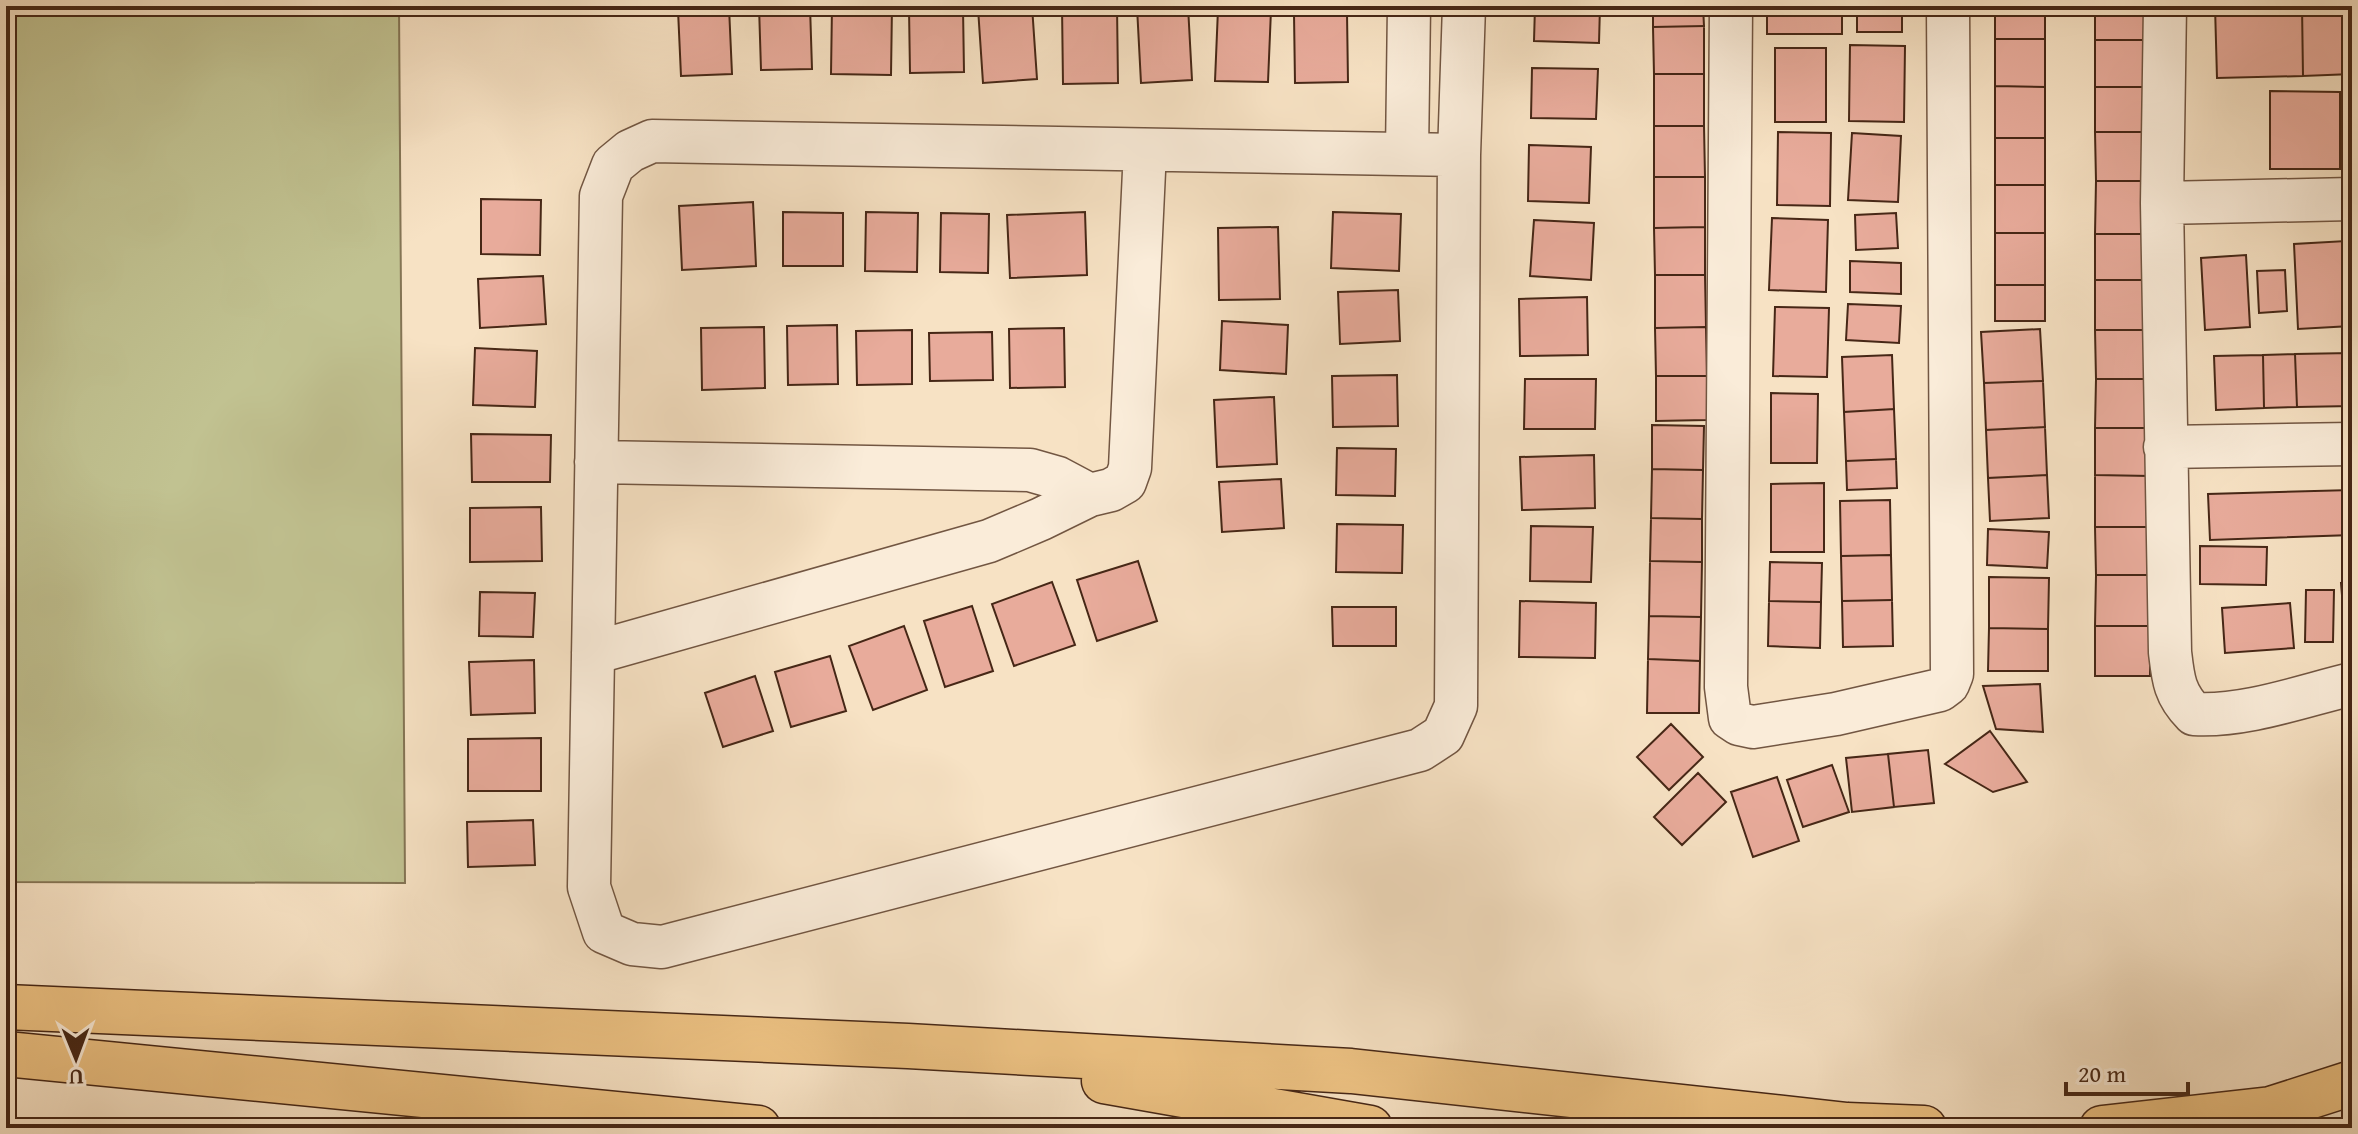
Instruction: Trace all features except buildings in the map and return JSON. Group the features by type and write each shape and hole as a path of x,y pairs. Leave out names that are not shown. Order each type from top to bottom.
{"highway":[{"path":"6,1007 908,1046 1351,1071 1847,1125 1924,1128"},
{"path":"908,1046 1370,1128"},
{"path":"6,1054 758,1128"},
{"path":"2102,1128 2271,1109 2352,1083"}],"street":[{"path":"1407,154 1409,6"},
{"path":"1459,155 652,141 630,151 613,165 601,196 589,887 604,932 632,944 662,947 1420,750 1443,735 1456,706 1459,155 1464,6"},
{"path":"1731,6 1726,687 1730,718 1753,727 1836,714 1924,695 1948,684 1952,674 1948,6"},
{"path":"2165,6 2162,203 2165,447 2173,680 2181,700 2194,714 2212,715 2352,684"},
{"path":"593,653 989,541 1125,482 1130,468 1145,150"},
{"path":"2162,203 2352,199"},
{"path":"2165,447 2352,444"},
{"path":"596,462 1030,470 1058,478 1090,495"}],"green space":[{"path":"6,6 399,6 405,883 6,882"}]}
